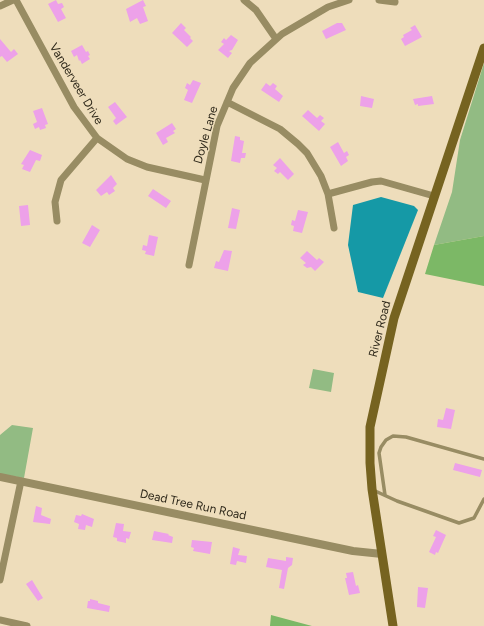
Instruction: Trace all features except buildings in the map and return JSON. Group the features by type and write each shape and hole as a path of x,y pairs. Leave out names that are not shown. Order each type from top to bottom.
{"main road":[{"name":"River Road","path":"393,626 372,489 369,437 374,401 394,318 484,48"}],"street":[{"path":"0,6 13,0"},
{"name":"Vanderveer Drive","path":"16,0 74,107 98,138 127,159 147,167 205,180"},
{"path":"244,0 256,10 276,39"},
{"name":"Doyle Lane","path":"189,265 217,126 226,102 250,63 276,39 328,7 349,0"},
{"path":"379,0 395,2"},
{"path":"226,102 280,128 298,144 314,163 328,194 334,228"},
{"path":"57,221 55,202 61,180 98,138"},
{"path":"328,194 381,181 434,196"},
{"name":"Dead Tree Run Road","path":"0,477 354,551 382,554"},
{"path":"0,580 21,481"},
{"path":"0,620 27,626"}],"lane":[{"path":"385,495 379,453 386,440 393,436 406,437 484,459"},
{"path":"372,489 459,523 474,518 484,499"}],"green space":[{"path":"484,63 484,236 434,245 452,192 460,140"},
{"path":"484,236 484,286 425,274 434,245"},
{"path":"313,369 334,373 331,392 309,388"},
{"path":"12,425 33,428 24,478 0,474 0,435"},
{"path":"271,615 312,626 270,626"}],"water":[{"path":"381,197 414,206 418,210 383,298 358,292 348,245 353,205"}]}
